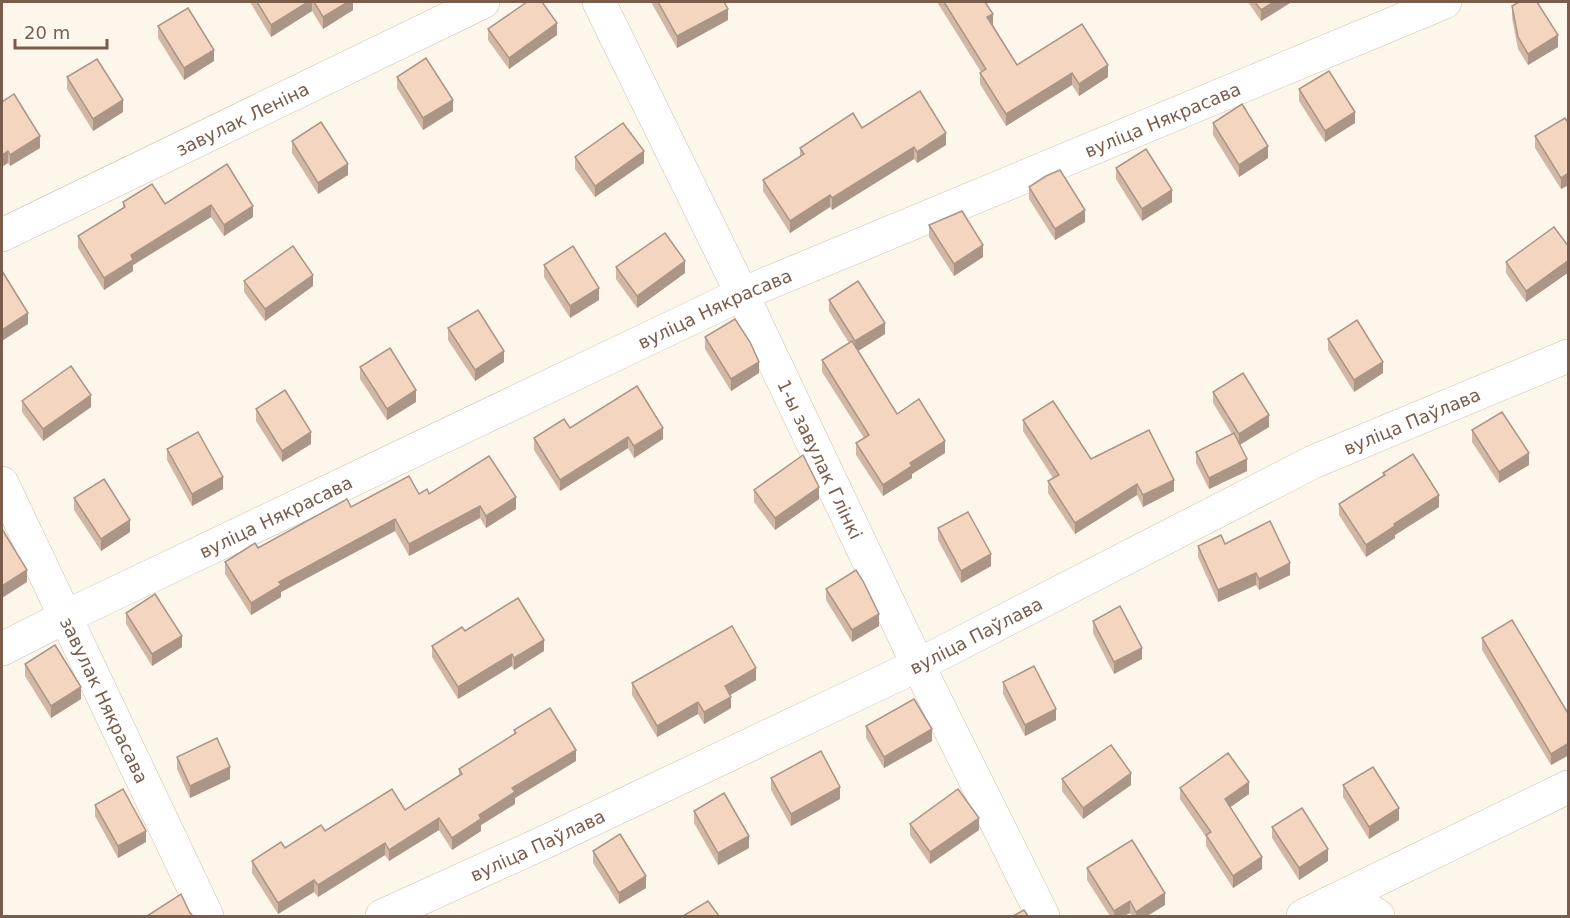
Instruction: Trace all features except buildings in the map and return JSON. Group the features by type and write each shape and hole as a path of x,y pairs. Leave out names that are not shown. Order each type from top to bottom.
{"street":[{"name":"завулак Леніна","path":"2,235 483,2"},
{"name":"1-ы завулак Глінкі","path":"599,2 742,294 918,665 1043,916"},
{"name":"вуліца Някрасава","path":"2,648 742,294 1445,2"},
{"name":"вуліца Паўлава","path":"382,916 545,842 918,665 1313,462 1569,356"},
{"name":"завулак Някрасава","path":"2,483 207,916"},
{"path":"1316,910 1569,787"},
{"path":"1316,910 1366,908 1378,916"}]}
